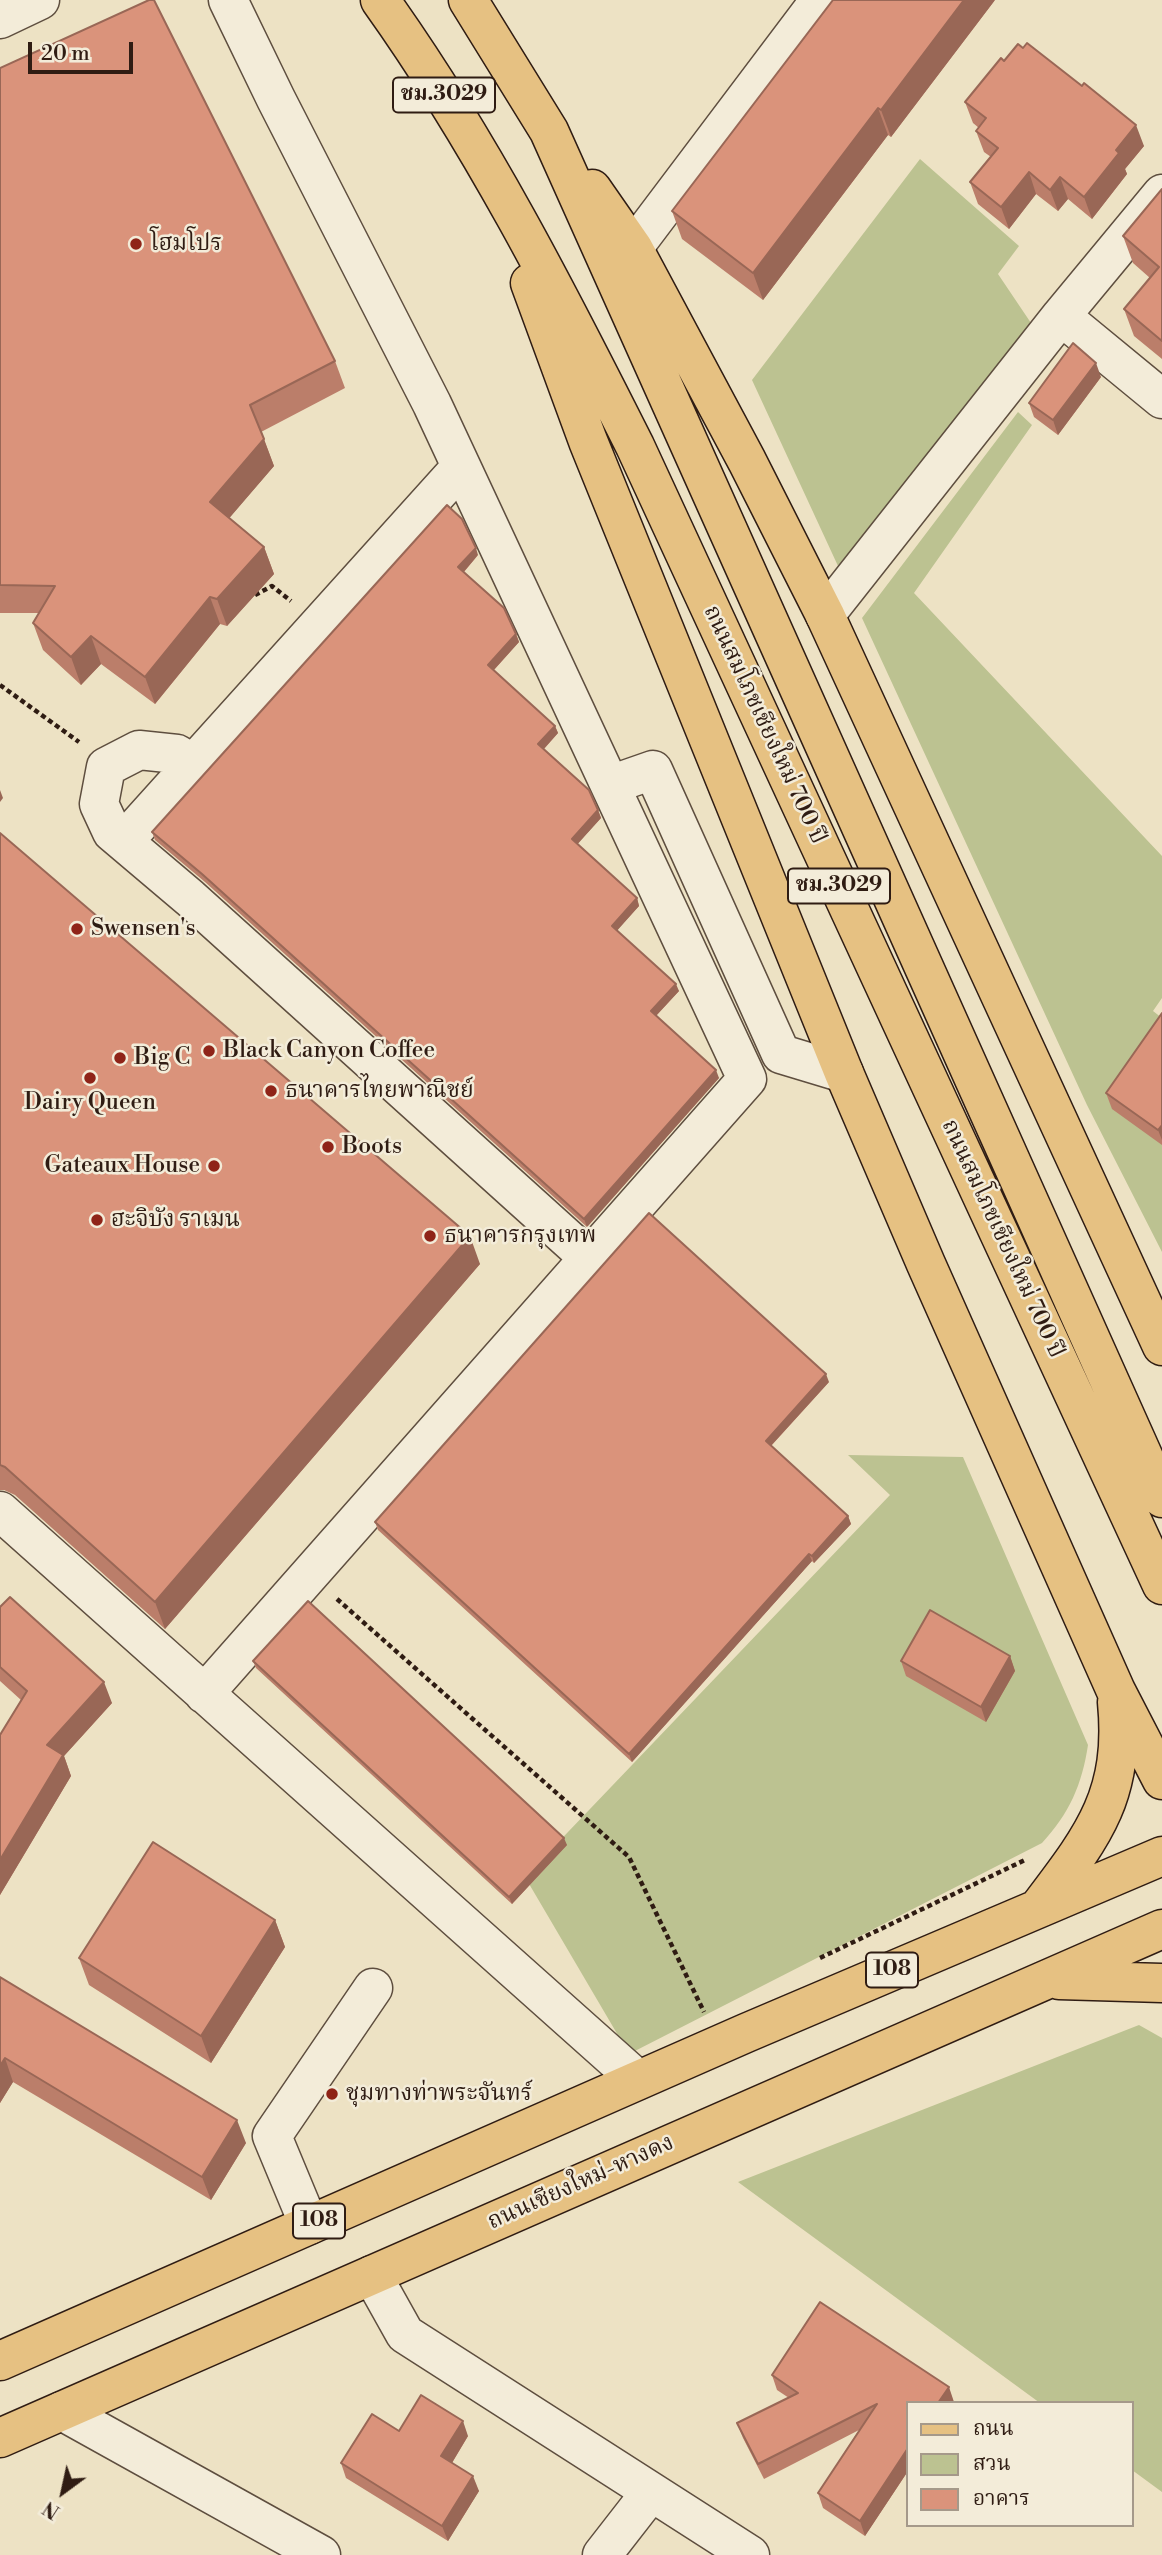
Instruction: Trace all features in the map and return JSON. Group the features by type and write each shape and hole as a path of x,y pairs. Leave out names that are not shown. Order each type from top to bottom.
{"main road":[{"name":"ถนนสมโภชเชียงใหม่ 700 ปี","path":"380,0 424,62 503,194 570,316 635,446 1162,1585"},
{"name":"ถนนสมโภชเชียงใหม่ 700 ปี","path":"468,0 549,131 1162,1498"},
{"path":"549,131 633,248 747,461 825,615 1161,1340"},
{"path":"503,194 535,297 588,441 844,1073 931,1276 1120,1700 1162,1780"},
{"path":"1120,1700 1162,1733"},
{"path":"1038,1908 1095,1829 1107,1802 1117,1769 1120,1700"},
{"name":"108","path":"0,2361 638,2080 1162,1856"},
{"name":"ถนนเชียงใหม่-หางดง","path":"0,2438 1162,1929"},
{"path":"1042,1980 1162,1983"}],"street":[{"path":"0,19 40,0"},
{"path":"204,1694 747,1079 432,404 228,0"},
{"path":"633,248 820,0"},
{"path":"825,615 1061,316 1162,194"},
{"path":"1061,316 1162,400"},
{"path":"124,841 461,467"},
{"path":"192,763 177,754 139,750 106,767 99,804 112,832 589,1258"},
{"path":"610,785 653,770 781,1054 844,1073"},
{"path":"0,1511 638,2080"},
{"path":"309,2225 272,2136 373,1989"},
{"path":"372,2275 405,2334 750,2555"},
{"path":"62,2411 321,2555"},
{"path":"602,2555 651,2492"}],"path":[{"path":"255,595 272,586 296,604"},
{"path":"0,685 72,735 106,767"},
{"path":"309,1575 629,1857 704,2013"},
{"path":"817,1960 1029,1858"},
{"path":"693,2019 717,2007"}],"green space":[{"path":"920,159 1019,246 998,274 1031,323 838,566 752,380"},
{"path":"1018,412 1032,425 914,593 1162,856 1162,998 1153,1011 1162,1018 1162,1252 1087,1105 862,618"},
{"path":"848,1455 963,1457 1088,1745 1078,1786 1067,1810 1042,1843 629,2054 525,1877 890,1495"},
{"path":"1139,2025 1162,2038 1162,2492 1134,2471 1134,2401 1037,2401 738,2182"}],"building":[{"name":"โฮมโปร","path":"154,0 335,361 250,405 264,439 210,502 264,547 217,599 210,597 145,677 91,636 71,657 33,623 55,586 0,585 0,68"},
{"path":"833,0 964,0 753,273 672,211"},
{"path":"1027,43 1082,86 1084,83 1136,125 1116,150 1119,153 1084,197 1060,177 1050,190 1029,172 1001,207 970,182 998,148 976,131 986,118 965,102 1001,58 1004,61 1018,44 1023,48"},
{"path":"1162,189 1162,341 1124,309 1159,267 1123,236"},
{"path":"1073,343 1096,363 1053,420 1029,403"},
{"path":"447,505 462,519 476,548 458,567 504,608 516,634 488,665 555,726 538,744 589,790 598,810 572,839 637,898 612,926 676,984 651,1011 716,1070 584,1219 152,832"},
{"name":"Big C","path":"0,833 470,1236 155,1602 0,1465"},
{"path":"1162,1013 1162,1125 1158,1130 1106,1093"},
{"path":"649,1213 826,1374 766,1441 848,1516 812,1556 809,1554 629,1754 375,1522"},
{"path":"10,1597 104,1682 47,1745 63,1755 0,1860 0,1735 27,1691 0,1667 0,1607"},
{"path":"308,1601 564,1838 509,1897 253,1661"},
{"path":"930,1610 1010,1656 981,1707 901,1661"},
{"path":"153,1842 275,1920 201,2036 79,1958"},
{"path":"0,1977 237,2120 202,2177 5,2058 0,2066"},
{"path":"820,2302 949,2387 939,2401 906,2401 906,2451 860,2521 818,2493 877,2404 758,2464 737,2423 798,2393 772,2375"},
{"path":"421,2395 463,2421 441,2456 473,2476 442,2526 341,2463 372,2414 399,2431"}],"place":[{"name":"โฮมโปร","path":"136,244"},
{"name":"Swensen's","path":"77,929"},
{"name":"Black Canyon Coffee","path":"209,1051"},
{"name":"Big C","path":"120,1058"},
{"name":"Dairy Queen","path":"90,1078"},
{"name":"ธนาคารไทยพาณิชย์","path":"271,1091"},
{"name":"Boots","path":"328,1147"},
{"name":"Gateaux House","path":"214,1166"},
{"name":"ฮะจิบัง ราเมน","path":"97,1220"},
{"name":"ธนาคารกรุงเทพ","path":"430,1236"},
{"name":"ชุมทางท่าพระจันทร์","path":"332,2094"}]}
